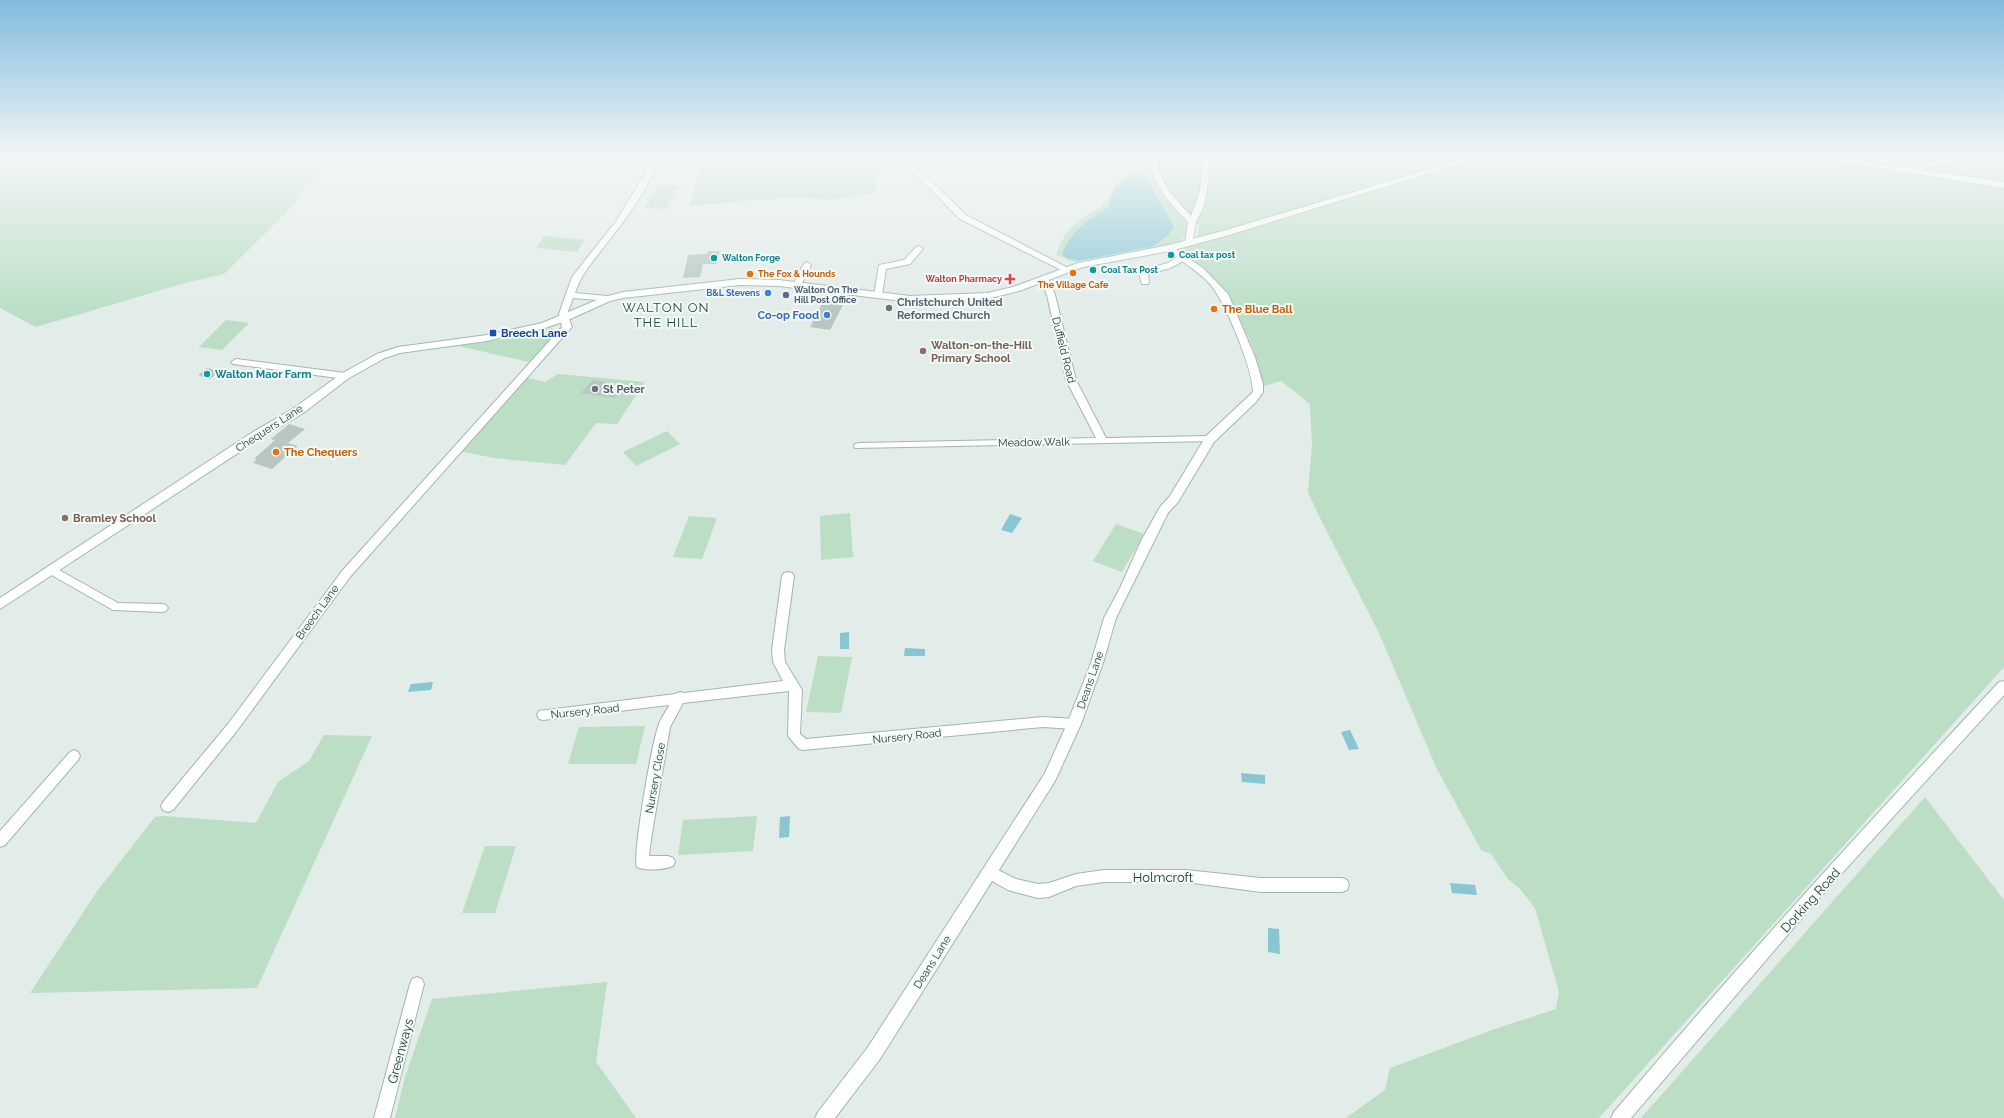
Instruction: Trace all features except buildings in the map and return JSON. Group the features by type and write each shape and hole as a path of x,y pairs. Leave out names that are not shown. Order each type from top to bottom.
{"main road":[{"name":"Chequers Lane","path":"0,604 257,435 298,411 346,376 381,356 398,350 487,338 565,318 607,299 623,295 733,283 797,285 915,300 969,298 1001,294 1066,269 1109,259 1170,248 1299,210"},
{"name":"Deans Lane","path":"824,1118 874,1053 1050,777 1074,724 1097,663 1110,618 1126,589 1155,525 1164,510 1174,499 1210,439 1252,400 1258,392 1258,384 1246,347 1223,294 1213,282 1170,248"},
{"name":"Dorking Road","path":"1620,1118 1666,1061 1913,784 2004,686"}],"street":[{"path":"565,318 564,314 576,277 620,221 627,210"},
{"path":"956,210 963,217 1066,269"},
{"path":"1182,210 1192,222"},
{"path":"1189,243 1192,222 1198,210"},
{"path":"878,295 882,267 887,265 902,265 907,262 919,249"},
{"path":"1145,282 1142,274 1145,272 1171,265 1181,258"},
{"path":"797,285 807,265"},
{"name":"Duffield Road","path":"1044,278 1048,284 1074,388 1102,440"},
{"path":"570,295 607,299"},
{"name":"Breech Lane","path":"168,806 232,728 346,574 567,327 565,318"},
{"path":"236,362 346,376"},
{"name":"Meadow Walk","path":"859,446 1210,439"},
{"path":"52,570 117,607 162,608"},
{"name":"Nursery Road","path":"788,576 778,650 779,662 792,686 796,690 794,736 803,745 1043,722 1074,724"},
{"name":"Nursery Road","path":"544,715 631,706 680,697 792,686"},
{"name":"Nursery Close","path":"668,862 642,863 644,839 664,728 680,697"},
{"path":"0,841 74,756"},
{"name":"Holmcroft","path":"990,872 1013,885 1038,891 1049,890 1076,880 1104,876 1186,876 1261,885 1342,885"},
{"name":"Greenways","path":"382,1118 417,984"}],"green space":[{"path":"0,210 289,210 224,274 185,283 36,327 0,308"},
{"path":"1289,210 1197,238 1199,225 1179,212 1188,226 1185,237 1177,243 1075,262 1056,255 1068,231 1093,211"},
{"path":"1309,210 2004,210 2004,667 1599,1118 1346,1118 1385,1090 1390,1068 1492,1030 1556,1009 1559,992 1535,908 1521,890 1508,879 1491,854 1481,850 1436,767 1379,633 1308,492 1312,445 1310,404 1281,381 1264,386 1254,350 1229,295 1216,280 1192,260 1181,254 1180,251 1185,247"},
{"path":"544,236 585,240 577,252 536,248"},
{"path":"226,320 249,323 222,350 199,347"},
{"path":"552,328 558,331 529,362 458,346 506,339"},
{"path":"558,374 645,382 617,424 596,423 565,465 494,458 459,451 525,377 545,382"},
{"path":"667,431 680,444 636,466 623,452"},
{"path":"850,513 853,557 821,560 820,516"},
{"path":"689,516 717,518 702,559 673,557"},
{"path":"1116,524 1144,534 1122,572 1093,561"},
{"path":"818,656 852,657 841,713 806,712"},
{"path":"645,726 636,764 568,764 579,727"},
{"path":"324,735 372,736 257,988 30,993 98,890 155,817 164,816 256,823 278,782 309,761"},
{"path":"1925,797 2004,900 2004,1118 1641,1118"},
{"path":"757,816 753,851 678,855 683,820"},
{"path":"485,846 516,846 495,913 462,913"},
{"path":"607,982 596,1062 636,1118 395,1118 405,1077 432,999"}],"water":[{"path":"1104,210 1164,210 1174,227 1168,235 1154,246 1078,261 1066,258 1062,254 1071,237 1087,221"},
{"path":"1010,514 1022,518 1012,533 1001,530"},
{"path":"849,632 849,649 840,649 840,633"},
{"path":"905,648 925,649 925,656 904,656"},
{"path":"433,682 431,690 408,692 411,684"},
{"path":"1350,730 1359,749 1349,750 1341,732"},
{"path":"1241,773 1265,775 1265,784 1242,782"},
{"path":"790,816 789,837 779,838 780,817"},
{"path":"1450,883 1475,885 1477,895 1452,893"},
{"path":"1268,928 1279,929 1280,954 1268,952"}],"place":[{"name":"Coal tax post","path":"1171,255"},
{"name":"Walton Forge","path":"714,258"},
{"name":"Coal Tax Post","path":"1093,270"},
{"name":"The Village Cafe","path":"1073,273"},
{"name":"The Fox & Hounds","path":"750,274"},
{"name":"Walton Pharmacy","path":"1010,279"},
{"name":"B&L Stevens","path":"768,293"},
{"name":"Walton On The Hill Post Office","path":"786,295"},
{"name":"Christchurch United Reformed Church","path":"889,308"},
{"name":"The Blue Ball","path":"1214,309"},
{"name":"Co-op Food","path":"827,315"},
{"name":"Breech Lane","path":"493,333"},
{"name":"Walton-on-the-Hill Primary School","path":"923,351"},
{"name":"Walton Maor Farm","path":"207,374"},
{"name":"St Peter","path":"595,389"},
{"name":"The Chequers","path":"276,452"},
{"name":"Bramley School","path":"65,518"}],"district":[{"name":"WALTON ON THE HILL","path":"666,314"}]}
